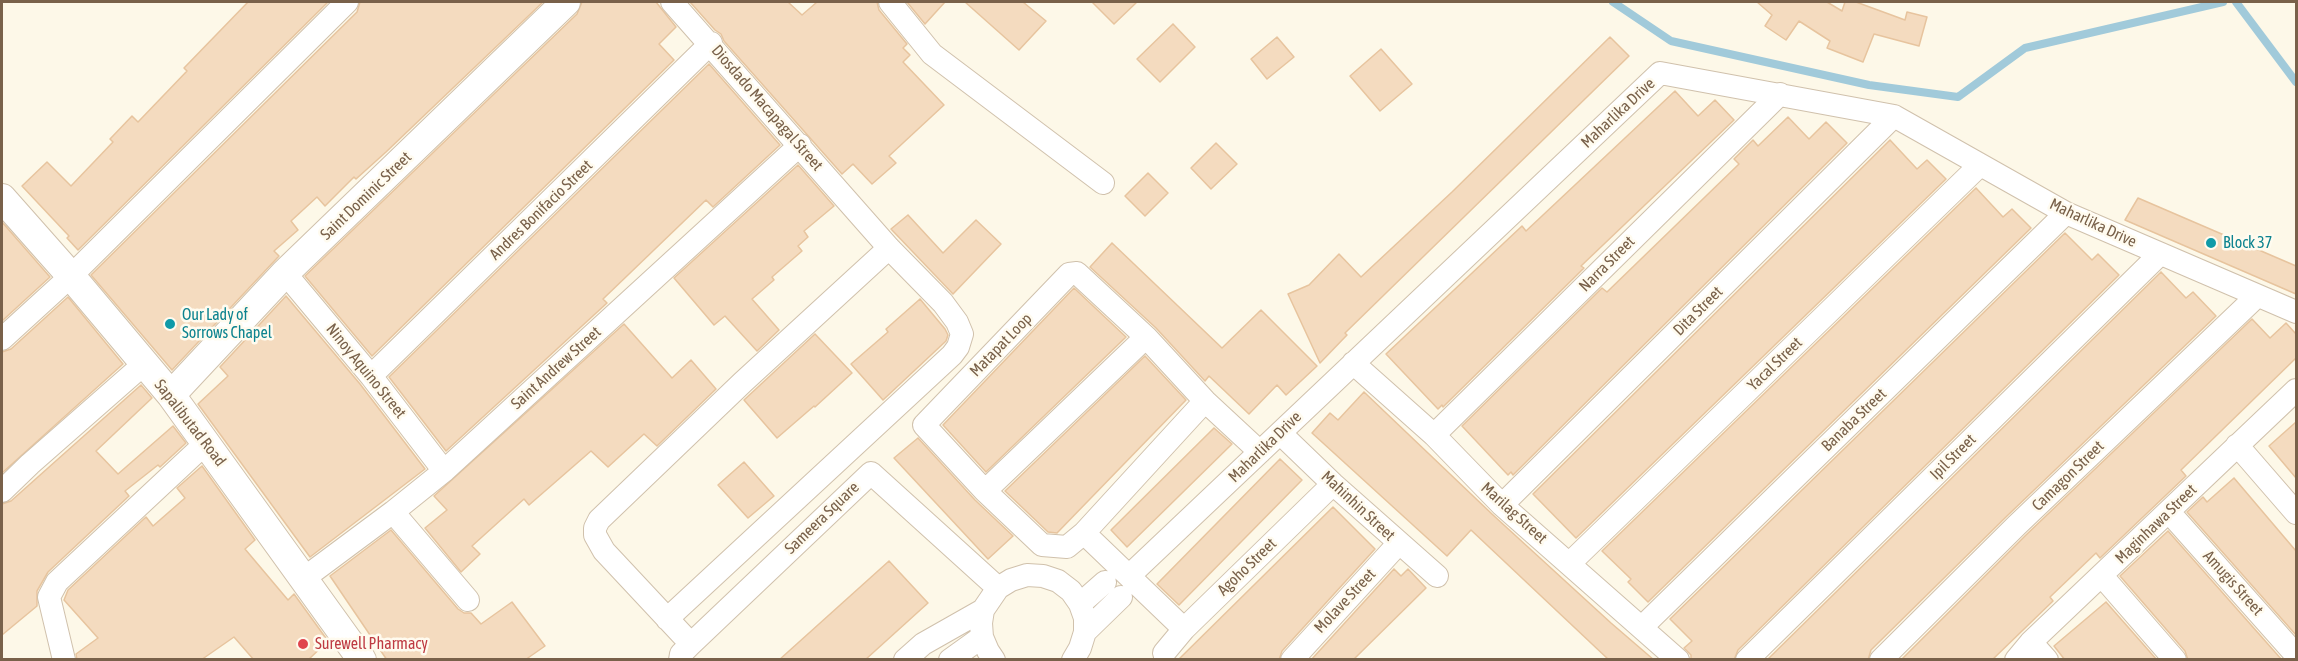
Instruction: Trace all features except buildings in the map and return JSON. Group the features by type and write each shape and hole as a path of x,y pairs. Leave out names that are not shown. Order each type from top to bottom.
{"street":[{"path":"2,339 71,276 347,2"},
{"name":"Saint Dominic Street","path":"171,396 285,273 566,2"},
{"name":"Diosdado Macapagal Street","path":"667,619 952,355 958,347 962,334 957,322 943,303 889,248 711,43 672,2"},
{"path":"890,2 932,54 1103,183"},
{"name":"Andres Bonifacio Street","path":"371,376 711,43"},
{"name":"Maharlika Drive","path":"1122,581 1660,73 1894,116 2066,213 2296,312"},
{"name":"Narra Street","path":"1434,435 1780,94"},
{"name":"Dita Street","path":"1502,505 1894,116"},
{"name":"Saint Andrew Street","path":"303,579 444,471 800,145"},
{"name":"Yacal Street","path":"1570,563 1980,165"},
{"name":"Sapalibutad Road","path":"2,198 71,276 207,442 303,579 352,655"},
{"name":"Banaba Street","path":"1642,627 2066,213"},
{"path":"685,652 667,619 604,551 595,535 599,519 742,382 889,248"},
{"name":"Ipil Street","path":"1747,660 2160,254"},
{"name":"Ninoy Aquino Street","path":"285,273 371,376 444,471"},
{"name":"Matapat Loop","path":"1205,401 1084,533 1067,547 1042,545 985,491 924,425 1069,274 1077,273 1146,337 1205,401 1260,452"},
{"name":"Camagon Street","path":"1881,660 2017,525 2257,296"},
{"path":"985,491 1146,337"},
{"name":"Marilag Street","path":"1353,363 1434,435 1502,505 1678,660"},
{"path":"2,491 144,364"},
{"name":"Maginhawa Street","path":"2016,660 2031,642 2296,390"},
{"name":"Mahinhin Street","path":"1280,433 1333,484 1437,576"},
{"path":"64,660 50,597 57,582 207,442"},
{"path":"2237,445 2296,513"},
{"name":"Sameera Square","path":"685,652 868,474 875,475 998,588"},
{"name":"Agoho Street","path":"1164,653 1184,629 1333,484"},
{"path":"393,512 468,600"},
{"name":"Amugis Street","path":"2169,512 2296,655"},
{"path":"1084,533 1122,581 1184,629"},
{"name":"Molave Street","path":"1292,660 1399,543"},
{"path":"994,660 982,637 983,610 998,588 1011,580 1027,575 1043,576 1058,581 1071,591 1080,604 1085,632"},
{"path":"2102,576 2175,660"},
{"path":"1080,604 1122,581"},
{"path":"1073,660 1085,632 1122,581"},
{"path":"905,660 923,644 983,610"},
{"path":"950,660 982,637"},
{"path":"2031,642 2047,660"}],"waterway":[{"path":"1613,2 1671,41 1869,85 1958,97 2025,48 2223,2"},
{"path":"2236,2 2296,82"}],"place":[{"name":"Block 37","path":"2211,243"},
{"name":"Our Lady of Sorrows Chapel","path":"170,324"},
{"name":"Surewell Pharmacy","path":"303,644"}]}
